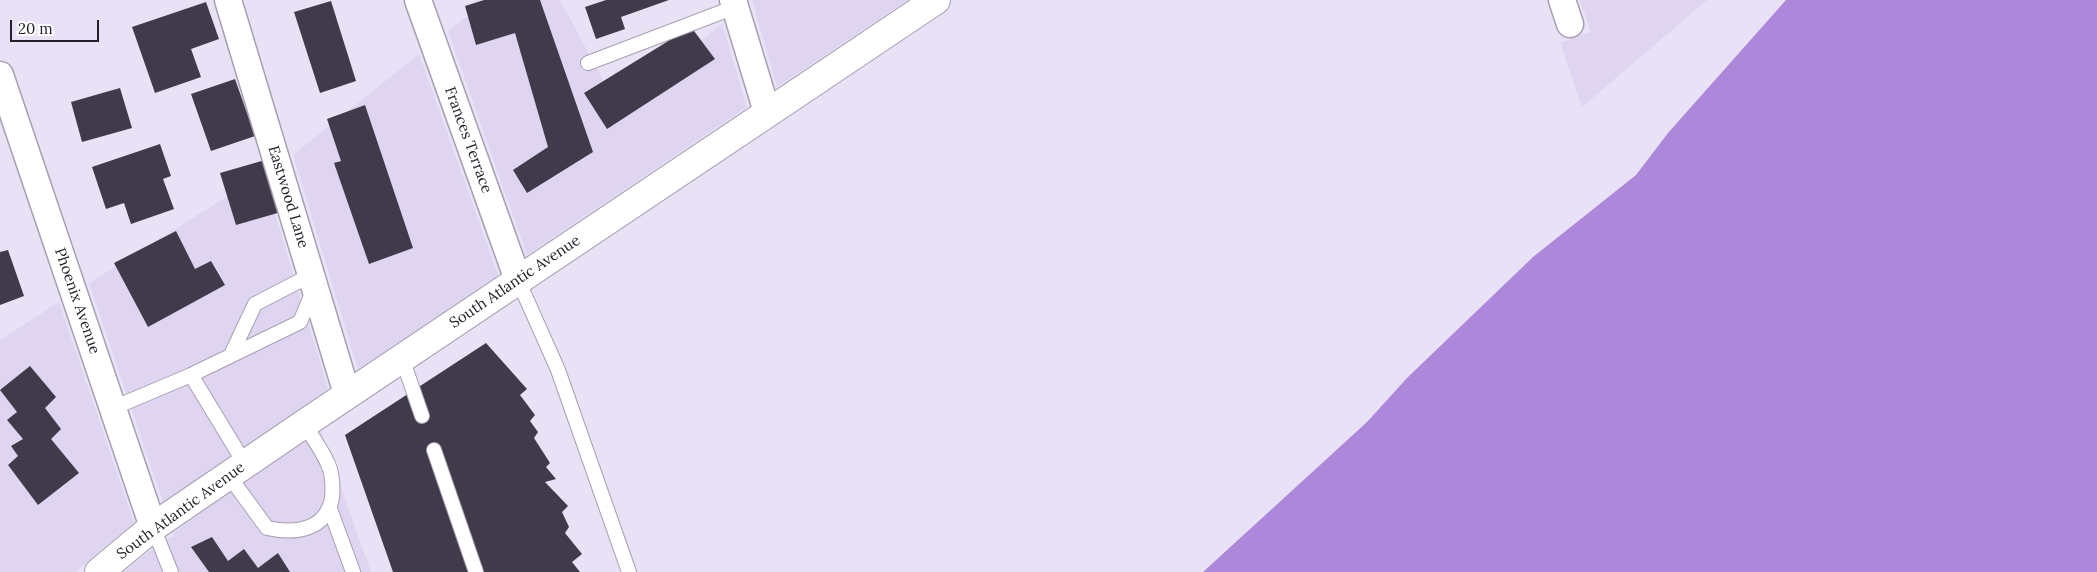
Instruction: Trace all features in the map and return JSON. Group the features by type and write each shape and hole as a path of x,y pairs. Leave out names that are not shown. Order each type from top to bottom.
{"main road":[{"name":"South Atlantic Avenue","path":"99,572 153,528 347,394 936,0"}],"street":[{"name":"Eastwood Lane","path":"228,0 347,394"},
{"name":"Frances Terrace","path":"418,0 518,280"},
{"path":"734,4 767,112"},
{"name":"Phoenix Avenue","path":"0,75 153,528"}],"lane":[{"path":"588,63 734,4"},
{"path":"518,280 558,370 629,572"},
{"path":"231,355 255,304 313,281"},
{"path":"113,408 191,375 300,322 313,281"},
{"path":"402,358 422,416"},
{"path":"191,375 267,528 285,532 304,529 321,521 330,509 334,486 328,465 304,424"},
{"path":"434,450 476,572"},
{"path":"330,509 353,572"},
{"path":"153,528 171,572"}],"shaded area":[{"path":"511,0 560,0 618,108 722,24 747,107 527,255 448,31 463,19"},
{"path":"752,0 908,0 777,87"},
{"path":"1580,0 1707,0 1582,107 1560,43 1591,32"},
{"path":"1786,0 2097,0 2097,572 1203,572 1367,422 1407,378 1533,257 1636,175 1668,133"},
{"path":"419,54 498,275 358,369 293,155"},
{"path":"263,174 328,389 163,502 89,283"},
{"path":"59,302 134,523 75,572 0,572 0,340"},
{"path":"321,431 371,572 124,572 162,541 174,536 173,532"}],"building":[{"path":"484,0 540,0 593,152 527,193 513,170 548,147 515,33 476,45 465,6"},
{"path":"606,0 669,0 621,17 625,29 596,39 585,7"},
{"path":"331,1 356,81 320,93 294,12"},
{"path":"206,2 219,39 191,49 201,77 155,93 132,27"},
{"path":"691,27 715,59 607,129 584,93"},
{"path":"235,79 255,136 211,151 191,94"},
{"path":"120,88 132,128 82,142 71,102"},
{"path":"365,105 413,248 369,264 334,163 341,161 327,119"},
{"path":"160,144 171,176 163,179 174,209 131,224 124,203 106,209 92,167"},
{"path":"265,160 281,212 236,225 220,173"},
{"path":"176,231 195,269 211,261 225,285 148,327 114,263"},
{"path":"8,250 24,296 0,305 0,252"},
{"path":"486,343 527,389 520,395 535,415 530,421 538,432 534,438 550,463 546,467 556,479 545,482 568,506 562,512 569,527 565,533 582,554 572,562 580,572 393,572 345,435"},
{"path":"30,366 56,397 45,408 61,429 51,439 79,473 38,505 8,465 18,456 11,446 23,439 7,420 17,412 0,390"},
{"path":"212,537 228,561 244,549 258,568 278,553 290,572 209,572 191,547"}]}
